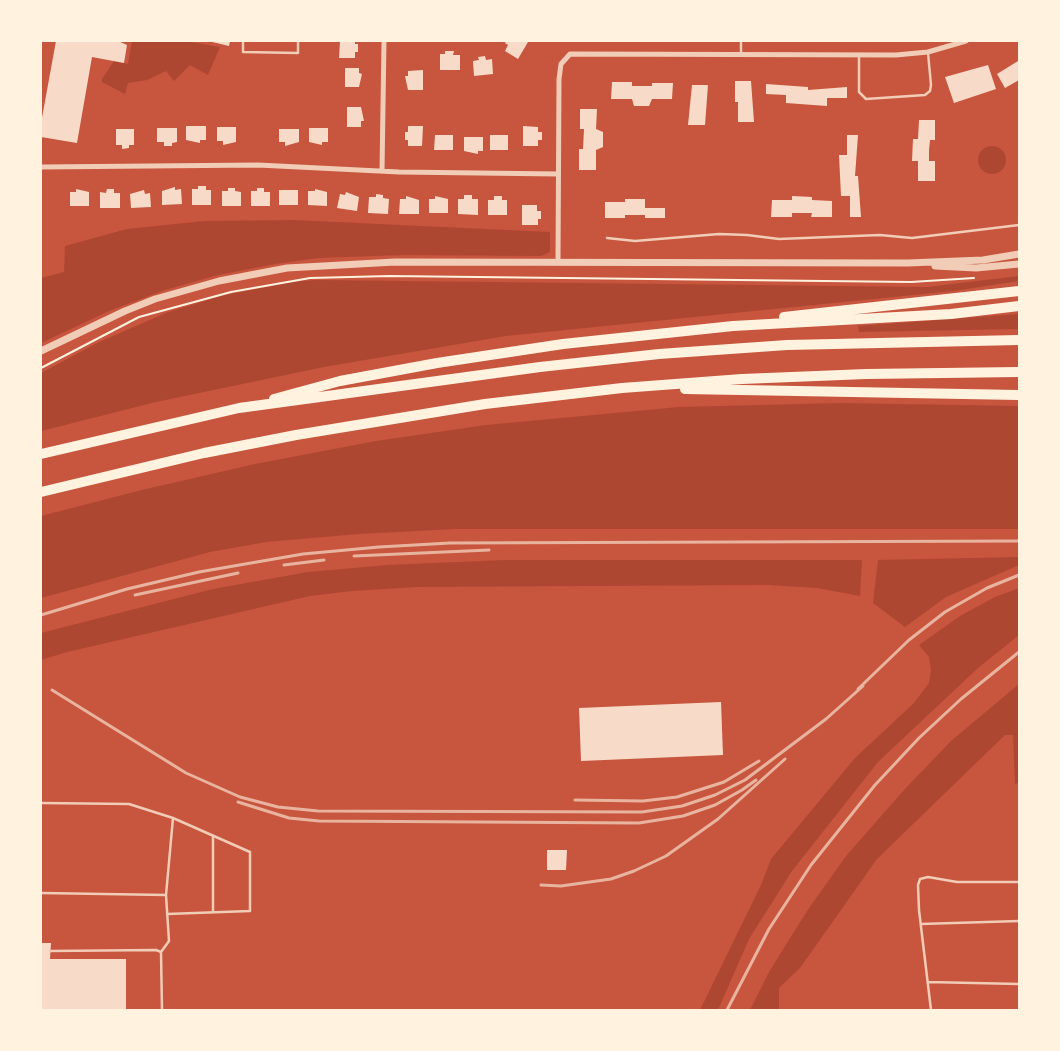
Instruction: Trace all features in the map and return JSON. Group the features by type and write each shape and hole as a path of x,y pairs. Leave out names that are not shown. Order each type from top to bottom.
{"highway":[{"path":"733,326 806,313 1019,291"},
{"path":"41,454 239,408 340,381 437,363 563,344 733,326 950,314 1019,306"},
{"path":"239,408 540,367 659,354 787,344 1019,340"},
{"path":"41,492 195,455 296,435 485,404 622,388 742,379 856,374 1019,372"},
{"path":"622,388 1019,395"}],"street":[{"path":"382,171 384,41"},
{"path":"558,262 559,79 560,69 564,60 570,54 859,55 928,52 966,41"},
{"path":"41,168 258,165 382,171 558,174"},
{"path":"41,351 125,311 155,299 219,281 270,270 395,262 908,263 983,260 1019,254"},
{"path":"908,263 976,268 1019,264"}],"lane":[{"path":"243,41 243,52 298,53 298,41"},
{"path":"741,54 742,41"},
{"path":"859,55 859,92 866,99 926,95 930,91 931,85 928,52"},
{"path":"607,238 635,241 719,234 779,239 880,236 912,238 1019,225"},
{"path":"41,803 130,804 173,818 250,852 250,910 167,914"},
{"path":"162,1010 161,952 169,941 166,895 173,818"},
{"path":"213,836 213,912"},
{"path":"932,1010 921,924 918,885 920,879 928,877 957,882 1019,882"},
{"path":"41,893 166,895"},
{"path":"921,924 1019,921"},
{"path":"50,951 156,950 161,952"},
{"path":"928,982 1019,984"}],"path":[{"path":"41,368 139,316 231,292 310,278 390,276 910,282 977,277"}],"shaded area":[{"path":"132,41 185,41 220,47 208,75 190,65 174,81 166,71 147,80 128,83 125,94 102,82 102,79 114,61 128,64"},
{"path":"992,146 1002,150 1006,160 1002,170 992,174 982,170 978,160 982,150"},
{"path":"294,220 550,232 550,252 541,256 403,255 318,258 275,264 214,276 165,290 109,311 41,343 41,278 64,272 65,246 127,229 204,221"},
{"path":"1019,276 1019,281 953,291 506,336 324,367 156,402 41,431 41,373 97,343 168,312 225,295 292,282 316,280 927,287"},
{"path":"1019,314 1019,329 859,332 858,326"},
{"path":"840,403 1019,406 1019,529 456,529 359,534 266,542 210,552 41,598 41,516 142,490 255,464 376,441 486,425 679,407"},
{"path":"1019,557 1019,565 946,597 905,627 873,603 878,560"},
{"path":"504,560 862,560 860,596 817,588 767,585 418,587 352,591 310,596 67,652 41,660 41,633 213,589 308,572 387,565"},
{"path":"1019,588 1019,635 978,668 878,762 792,871 749,939 718,1010 700,1010 761,885 771,859 855,758 914,703 929,683 931,670 929,657 919,645 960,616 995,597"},
{"path":"1019,684 1019,783 1015,784 1013,735 1005,735 877,859 800,968 779,988 779,1010 750,1010 769,972 807,911 846,856 904,790 951,741"}],"building":[{"path":"56,41 118,41 127,45 124,63 92,57 77,143 41,137 41,123"},
{"path":"208,41 230,41 229,46"},
{"path":"340,41 355,41 355,44 358,44 358,52 355,52 355,58 339,58"},
{"path":"506,41 528,42 518,59 505,51 508,45 505,43"},
{"path":"445,51 454,51 453,55 460,55 460,70 440,70 440,54 445,54"},
{"path":"485,56 486,60 492,59 493,74 474,76 473,61 479,60 478,57"},
{"path":"1018,61 1019,80 1005,88 997,74"},
{"path":"988,65 996,89 954,103 945,77"},
{"path":"345,68 359,68 359,73 362,74 359,87 345,87"},
{"path":"423,70 423,90 408,90 405,76 408,76 408,71"},
{"path":"735,81 751,81 754,122 738,122 738,102 735,102"},
{"path":"612,82 632,82 632,86 652,86 652,83 673,83 672,99 652,99 649,106 634,106 632,99 611,99"},
{"path":"766,84 808,87 808,90 847,87 847,98 827,98 827,106 786,103 786,95 766,94"},
{"path":"692,85 708,85 705,125 688,125"},
{"path":"347,107 361,107 364,121 361,121 361,127 347,127"},
{"path":"580,109 597,109 596,129 603,132 603,147 596,150 596,170 579,170 579,149 583,149 584,129 580,129"},
{"path":"919,120 935,120 935,140 930,140 929,161 935,161 935,181 918,181 918,161 912,161 913,139 918,139"},
{"path":"186,126 206,126 206,140 200,140 200,143 186,140"},
{"path":"408,126 423,126 422,146 408,146 408,140 405,140 405,132 408,132"},
{"path":"523,126 538,127 538,132 542,132 542,140 538,140 538,146 523,146"},
{"path":"217,127 236,127 236,142 223,145 223,141 217,141"},
{"path":"157,128 177,128 177,142 172,143 172,146 164,146 164,142 157,142"},
{"path":"309,128 328,128 328,142 322,142 322,145 309,142"},
{"path":"116,129 134,129 134,145 129,145 129,148 122,149 122,145 116,145"},
{"path":"279,129 299,129 299,142 285,146 285,142 279,142"},
{"path":"435,135 453,135 453,150 434,150"},
{"path":"490,135 508,135 508,150 490,150"},
{"path":"847,135 858,135 855,176 858,176 861,217 850,217 850,196 841,196 839,155 847,155"},
{"path":"464,137 483,137 483,151 478,151 478,154 464,151"},
{"path":"198,186 206,186 206,190 211,190 211,205 192,205 192,189 198,189"},
{"path":"175,187 175,190 181,189 182,204 162,205 162,191"},
{"path":"228,188 235,188 235,191 241,192 241,206 222,206 222,191 228,191"},
{"path":"257,188 264,188 264,192 270,192 270,206 251,206 251,191 257,191"},
{"path":"76,189 89,192 89,206 70,206 70,192 76,192"},
{"path":"107,189 114,189 114,193 120,193 120,208 100,208 100,192 106,193"},
{"path":"315,189 327,192 327,206 308,205 308,191 315,191"},
{"path":"144,190 145,194 150,193 151,207 131,208 130,194"},
{"path":"279,190 298,190 298,205 279,205"},
{"path":"346,192 359,197 357,211 337,208 340,194 345,195"},
{"path":"376,194 383,195 383,198 389,199 388,214 368,213 369,197 376,197"},
{"path":"464,195 472,195 472,199 478,199 478,215 458,214 458,199 464,199"},
{"path":"406,196 419,200 419,214 399,214 400,199 406,199"},
{"path":"435,196 448,199 448,213 429,213 429,199 435,199"},
{"path":"494,196 502,196 502,200 507,200 507,215 488,215 488,200 494,200"},
{"path":"792,196 832,201 832,217 811,217 812,213 792,213 792,217 771,217 772,200 792,200"},
{"path":"625,199 645,199 645,208 665,208 665,218 625,215 625,218 605,218 605,202 625,202"},
{"path":"522,205 537,205 537,211 541,211 541,219 538,219 538,225 522,225"},
{"path":"721,702 723,755 581,761 579,708"},
{"path":"547,850 567,850 566,870 547,870"},
{"path":"41,943 51,943 50,959 126,959 126,1010 41,1010"}],"railway":[{"path":"41,615 127,589 199,572 303,554 379,547 450,543 1019,541"},
{"path":"354,556 489,550"},
{"path":"284,565 324,560"},
{"path":"135,595 238,573"},
{"path":"858,689 909,640 945,612 987,588 1019,575"},
{"path":"727,1010 769,929 811,865 875,785 919,738 961,699 1019,652"},
{"path":"52,690 186,773 240,797 278,807 318,811 642,812 682,806 715,795 745,780 826,719 863,686"},
{"path":"541,885 561,886 611,879 666,856 718,819 785,759"},
{"path":"575,800 643,801 677,797 724,782 759,761"},
{"path":"238,802 289,818 319,821 639,823 683,816 715,805 756,780"}]}
